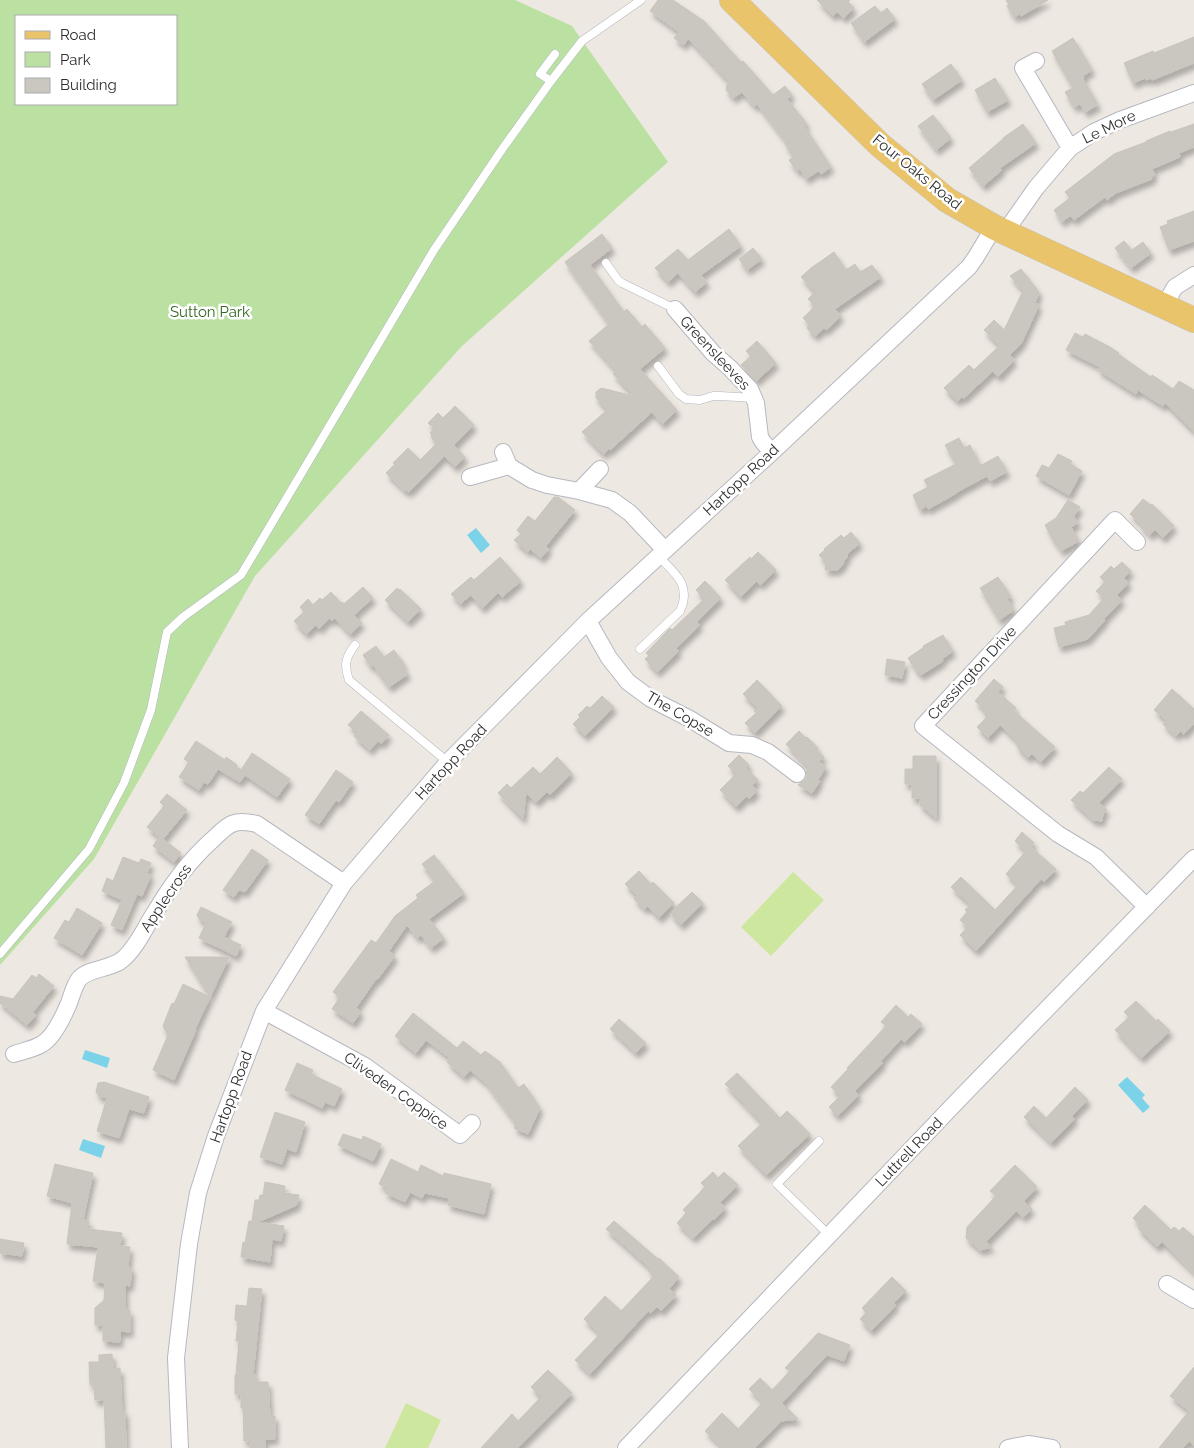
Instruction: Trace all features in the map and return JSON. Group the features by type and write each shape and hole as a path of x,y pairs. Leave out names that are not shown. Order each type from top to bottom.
{"main road":[{"name":"Four Oaks Road","path":"732,0 880,145 947,200 999,230 1194,320"}],"street":[{"path":"1036,62 1023,68 1070,148"},
{"name":"Le More","path":"999,230 1070,148 1094,132 1120,120 1194,92"},
{"name":"Hartopp Road","path":"180,1448 176,1358 189,1244 198,1193 216,1136 264,1011 344,882 448,762 588,621 772,452 968,267 999,230"},
{"path":"1164,306 1175,287 1194,275"},
{"name":"Greensleeves","path":"675,309 713,353 745,383 755,398 760,437 772,452"},
{"path":"470,477 506,459 532,480 612,500 620,505 662,553"},
{"path":"579,491 600,468"},
{"name":"Cressington Drive","path":"1137,542 1115,520 923,726 1058,834 1096,857 1147,907"},
{"name":"The Copse","path":"588,621 609,658 628,682 651,698 729,743 752,745 768,752 798,774"},
{"name":"Applecross","path":"14,1054 43,1044 53,1033 64,1015 76,983 81,977 88,972 109,967 123,960 134,948 177,878 196,854 228,825 244,821 257,824 344,882"},
{"name":"Luttrell Road","path":"626,1448 970,1087 1194,858"},
{"name":"Cliveden Coppice","path":"264,1011 365,1066 460,1135 472,1123"},
{"path":"1167,1284 1194,1300"},
{"path":"1008,1448 1028,1444 1052,1448"}],"lane":[{"path":"0,954 89,849 120,791 151,710 167,632 183,617 241,575 434,250 503,148 582,41 641,0"},
{"path":"551,81 540,74 555,54"},
{"path":"606,263 622,283 675,309"},
{"path":"658,366 679,394 686,400 700,400 713,396 755,398"},
{"path":"640,649 680,611 684,603 684,587 662,553"},
{"path":"355,646 348,654 346,669 349,680 448,762"},
{"path":"819,1142 777,1184 829,1236"}],"green space":[{"name":"Sutton Park","path":"0,0 515,0 572,26 668,162 462,346 255,576 94,859 0,965"},
{"path":"793,872 824,900 771,956 741,927"},
{"path":"406,1403 441,1420 428,1448 385,1448"}],"water":[{"path":"476,528 490,545 481,553 467,535"},
{"path":"85,1050 110,1058 107,1068 82,1059"},
{"path":"1127,1077 1145,1095 1142,1098 1150,1107 1143,1113 1118,1085"},
{"path":"83,1139 105,1146 101,1158 79,1150"}],"building":[{"path":"658,0 673,0 704,21 773,95 785,86 792,95 787,99 807,124 804,126 831,167 821,174 818,171 806,179 800,169 797,171 789,160 794,157 785,144 787,143 757,104 754,106 742,92 733,98 726,90 728,81 688,38 684,45 674,38 679,32 650,11"},
{"path":"817,0 850,0 848,2 854,8 844,18 837,12 833,16"},
{"path":"1006,0 1048,0 1021,16 1020,14 1014,17 1007,6 1009,5"},
{"path":"875,6 881,13 887,8 895,19 864,42 851,23"},
{"path":"1194,37 1194,63 1152,80 1151,78 1146,80 1145,78 1133,83 1124,63"},
{"path":"1073,38 1092,70 1083,76 1083,79 1098,105 1085,112 1080,104 1074,107 1065,92 1073,88 1052,51"},
{"path":"951,64 962,80 933,100 922,84"},
{"path":"995,78 1008,100 987,112 975,90"},
{"path":"933,115 951,138 936,150 918,126"},
{"path":"1023,124 1036,143 1000,168 1002,170 983,186 969,168 1003,138"},
{"path":"1194,124 1194,147 1179,153 1180,157 1152,169 1155,175 1151,177 1152,179 1116,193 1107,200 1105,197 1074,220 1070,216 1061,221 1054,210 1070,198 1065,192 1114,154 1170,131"},
{"path":"1194,211 1194,241 1169,250 1160,227 1168,224 1167,221"},
{"path":"729,229 741,246 701,275 707,282 695,292 678,273 668,282 655,268 678,249 688,260"},
{"path":"602,234 612,248 590,265 624,312 627,309 642,327 645,324 665,348 640,369 677,410 662,424 652,412 610,450 603,454 582,432 607,410 596,398 596,392 601,388 634,396 613,374 616,371 589,341 609,324 565,262"},
{"path":"1124,241 1132,250 1143,242 1151,253 1131,268 1115,248"},
{"path":"753,248 762,259 747,270 739,259"},
{"path":"834,252 846,270 855,264 860,272 872,265 881,277 835,309 841,316 826,330 824,328 815,336 807,328 810,325 803,318 815,306 808,299 815,292 801,277"},
{"path":"1021,269 1039,292 1035,303 1039,305 1021,344 1010,355 1014,360 998,377 993,371 964,398 962,397 957,401 944,388 969,365 974,370 999,346 984,330 994,320 1004,330 1023,291 1010,276"},
{"path":"1075,333 1083,337 1085,334 1110,347 1151,377 1152,375 1173,389 1179,381 1194,390 1194,432 1165,403 1163,406 1138,390 1136,394 1098,370 1100,367 1066,350"},
{"path":"757,341 776,363 756,381 741,365 751,356 746,351"},
{"path":"455,406 474,425 454,445 465,457 455,467 444,456 409,492 405,491 386,473 408,448 420,460 437,443 430,433 434,428 428,423 438,413 443,418"},
{"path":"959,438 964,448 970,445 980,466 998,456 1007,472 990,481 987,476 928,509 926,506 920,510 913,495 928,487 924,480 956,464 945,445"},
{"path":"1058,454 1072,461 1070,464 1082,471 1069,495 1036,476 1042,465 1049,468"},
{"path":"554,497 558,497 575,510 546,546 549,549 541,558 530,549 528,552 514,540 521,534 517,530 528,516 535,521"},
{"path":"1143,499 1152,504 1174,526 1163,538 1155,530 1150,535 1130,514"},
{"path":"1068,500 1080,507 1074,516 1078,523 1071,527 1079,541 1061,551 1045,525 1056,518"},
{"path":"851,532 860,543 847,554 843,565 837,570 825,570 826,563 819,555 841,535 844,538"},
{"path":"758,552 776,570 760,585 757,581 741,597 725,580"},
{"path":"500,557 521,581 502,597 498,593 482,608 471,595 460,604 451,594 471,577 474,580"},
{"path":"1122,562 1131,571 1124,578 1129,583 1117,595 1122,600 1088,639 1059,647 1054,628 1066,625 1065,622 1089,615 1104,598 1096,591 1105,582 1100,577 1111,566 1114,569"},
{"path":"998,577 1011,597 1007,599 1014,610 999,620 980,588"},
{"path":"705,581 721,598 697,622 700,625 676,648 679,651 657,672 645,659 649,656 646,653 670,628 672,630 704,599 696,590"},
{"path":"363,587 373,598 354,615 362,623 350,634 335,618 332,621 330,618 319,629 316,625 306,634 294,621 304,612 300,607 308,599 313,605 320,598 322,600 331,592 344,604"},
{"path":"397,588 421,609 408,622 385,600"},
{"path":"943,635 953,651 942,659 943,661 921,675 908,658 923,646"},
{"path":"376,646 384,657 394,650 404,664 402,665 408,674 389,687 363,655"},
{"path":"887,659 905,662 902,678 885,675"},
{"path":"994,679 1003,687 998,692 1016,708 1013,710 1055,747 1041,762 1032,754 1028,758 1017,747 1019,746 1016,744 1018,742 1000,725 988,738 977,727 988,716 982,710 984,709 975,701"},
{"path":"757,680 782,706 755,733 745,723 756,713 754,711 757,708 743,694"},
{"path":"1172,689 1194,709 1194,723 1184,734 1180,731 1176,736 1163,724 1166,720 1154,710"},
{"path":"602,696 614,707 585,736 573,724 580,717 578,715 587,706 590,708"},
{"path":"361,711 389,735 381,744 378,741 370,750 354,736 357,732 348,725"},
{"path":"799,731 818,748 816,750 824,757 819,762 826,766 818,780 820,781 812,793 798,785 805,780 808,768 786,744"},
{"path":"196,741 225,760 226,757 241,770 252,753 290,779 277,797 245,775 240,782 218,769 208,784 204,782 199,790 179,777 189,762 184,759"},
{"path":"739,755 749,765 746,768 758,780 752,785 757,791 749,799 747,796 736,807 720,790 736,774 728,766"},
{"path":"913,756 936,756 936,818 920,805 920,798 912,798 912,784 905,784 905,769 913,769"},
{"path":"557,757 572,773 550,795 547,792 536,802 526,793 523,819 498,793 507,784 511,788 533,767 540,774"},
{"path":"1109,767 1122,779 1099,803 1107,810 1103,814 1102,821 1093,820 1071,800 1080,791 1083,793"},
{"path":"336,770 353,782 339,802 336,800 319,824 305,815"},
{"path":"167,794 187,810 163,839 181,853 174,862 153,846 159,837 147,827 164,806 160,802"},
{"path":"1022,832 1034,843 1031,847 1056,869 1044,882 1041,879 976,951 960,935 968,927 960,920 967,912 965,910 971,905 951,887 961,877 995,910 1018,885 1006,874 1026,851 1015,841"},
{"path":"252,849 268,860 245,892 239,890 234,897 223,890"},
{"path":"434,855 464,893 429,919 444,938 431,948 421,935 417,938 407,925 389,951 395,956 356,1008 361,1012 353,1023 332,1009 340,997 333,992 371,940 376,943 395,916 418,898 416,895 435,881 422,864"},
{"path":"123,857 139,863 141,859 151,863 147,873 151,875 142,896 137,894 122,930 111,925 122,900 102,891 107,878 113,881"},
{"path":"639,871 674,903 659,918 648,906 645,909 634,899 637,896 625,884"},
{"path":"692,892 703,903 681,925 670,913"},
{"path":"201,907 232,922 224,937 241,945 236,956 199,938 206,923 199,919 197,915"},
{"path":"77,908 102,923 82,955 54,938 65,920 69,922"},
{"path":"185,957 229,957 195,1029 174,1080 153,1070 168,1035 163,1026 172,1003 174,1004 183,984 210,997"},
{"path":"39,974 54,986 33,1012 36,1015 27,1025 0,1003 0,996 13,999 32,975 36,978"},
{"path":"1136,1001 1156,1021 1158,1019 1170,1031 1141,1058 1115,1030 1129,1017 1124,1012"},
{"path":"896,1005 908,1017 911,1014 922,1024 905,1042 901,1039 881,1061 883,1063 855,1091 859,1095 837,1116 829,1107 840,1096 831,1087 886,1026 881,1022"},
{"path":"413,1013 457,1048 463,1041 481,1055 485,1051 500,1062 518,1088 524,1084 540,1108 528,1134 514,1128 516,1124 486,1083 470,1070 464,1077 447,1062 450,1058 426,1040 416,1053 395,1036"},
{"path":"619,1019 646,1043 636,1053 610,1029"},
{"path":"297,1063 313,1070 311,1074 342,1089 334,1106 325,1102 322,1108 285,1090"},
{"path":"737,1073 780,1118 787,1111 810,1134 766,1175 738,1146 762,1123 725,1084"},
{"path":"104,1082 149,1097 144,1113 129,1109 119,1138 97,1131 107,1098 99,1096 96,1092 98,1083"},
{"path":"1075,1087 1088,1100 1072,1116 1075,1119 1051,1143 1024,1117 1034,1106 1046,1118"},
{"path":"275,1112 305,1122 296,1152 287,1149 282,1164 260,1157"},
{"path":"343,1134 362,1140 363,1136 381,1144 373,1161 338,1145"},
{"path":"391,1159 418,1172 421,1165 443,1176 444,1173 491,1184 484,1214 448,1205 449,1198 425,1193 422,1198 410,1192 405,1202 385,1193 387,1188 379,1184"},
{"path":"55,1164 93,1173 83,1220 89,1221 88,1229 122,1233 120,1246 130,1247 128,1267 132,1268 130,1286 125,1285 125,1310 130,1310 130,1332 120,1331 120,1342 103,1341 103,1325 95,1325 95,1308 104,1300 105,1283 93,1281 98,1247 67,1244 72,1203 47,1196"},
{"path":"1015,1165 1037,1187 1024,1201 1032,1209 1023,1217 1016,1211 986,1242 992,1247 980,1250 966,1238 967,1227 996,1196 990,1191"},
{"path":"713,1172 718,1178 724,1172 738,1185 720,1202 725,1208 693,1238 677,1223 686,1213 683,1210 705,1187 701,1183"},
{"path":"265,1182 285,1186 284,1193 299,1195 297,1205 258,1222 284,1226 281,1241 272,1239 270,1262 241,1257 249,1221 252,1221 255,1200 259,1200 260,1195 263,1195"},
{"path":"1145,1205 1171,1230 1174,1227 1179,1231 1183,1227 1194,1237 1194,1273 1162,1242 1157,1247 1138,1228 1140,1225 1133,1218"},
{"path":"614,1221 679,1277 669,1289 676,1295 661,1311 657,1307 651,1313 648,1311 590,1374 575,1360 600,1334 584,1319 605,1296 621,1311 654,1276 648,1270 650,1268 606,1229"},
{"path":"0,1239 24,1243 22,1256 0,1253"},
{"path":"892,1277 906,1291 893,1303 896,1305 871,1331 860,1319 866,1313 862,1308"},
{"path":"249,1288 262,1289 253,1375 256,1375 256,1382 268,1382 270,1416 275,1416 275,1439 265,1439 265,1448 250,1448 250,1441 244,1441 241,1394 235,1394 239,1341 236,1341 238,1321 235,1320 236,1305 247,1306"},
{"path":"818,1333 850,1345 844,1361 827,1355 782,1403 798,1419 781,1421 755,1448 723,1448 705,1431 722,1413 738,1429 763,1402 749,1389 760,1378 772,1390 790,1371 785,1368"},
{"path":"112,1354 113,1369 120,1368 122,1412 125,1411 126,1448 106,1448 104,1400 95,1400 94,1385 90,1385 89,1362 99,1362 99,1355"},
{"path":"1194,1367 1194,1445 1189,1441 1183,1448 1159,1448 1189,1411 1170,1396"},
{"path":"548,1370 572,1393 518,1448 481,1448 512,1414 518,1421 541,1397 531,1387"}]}
